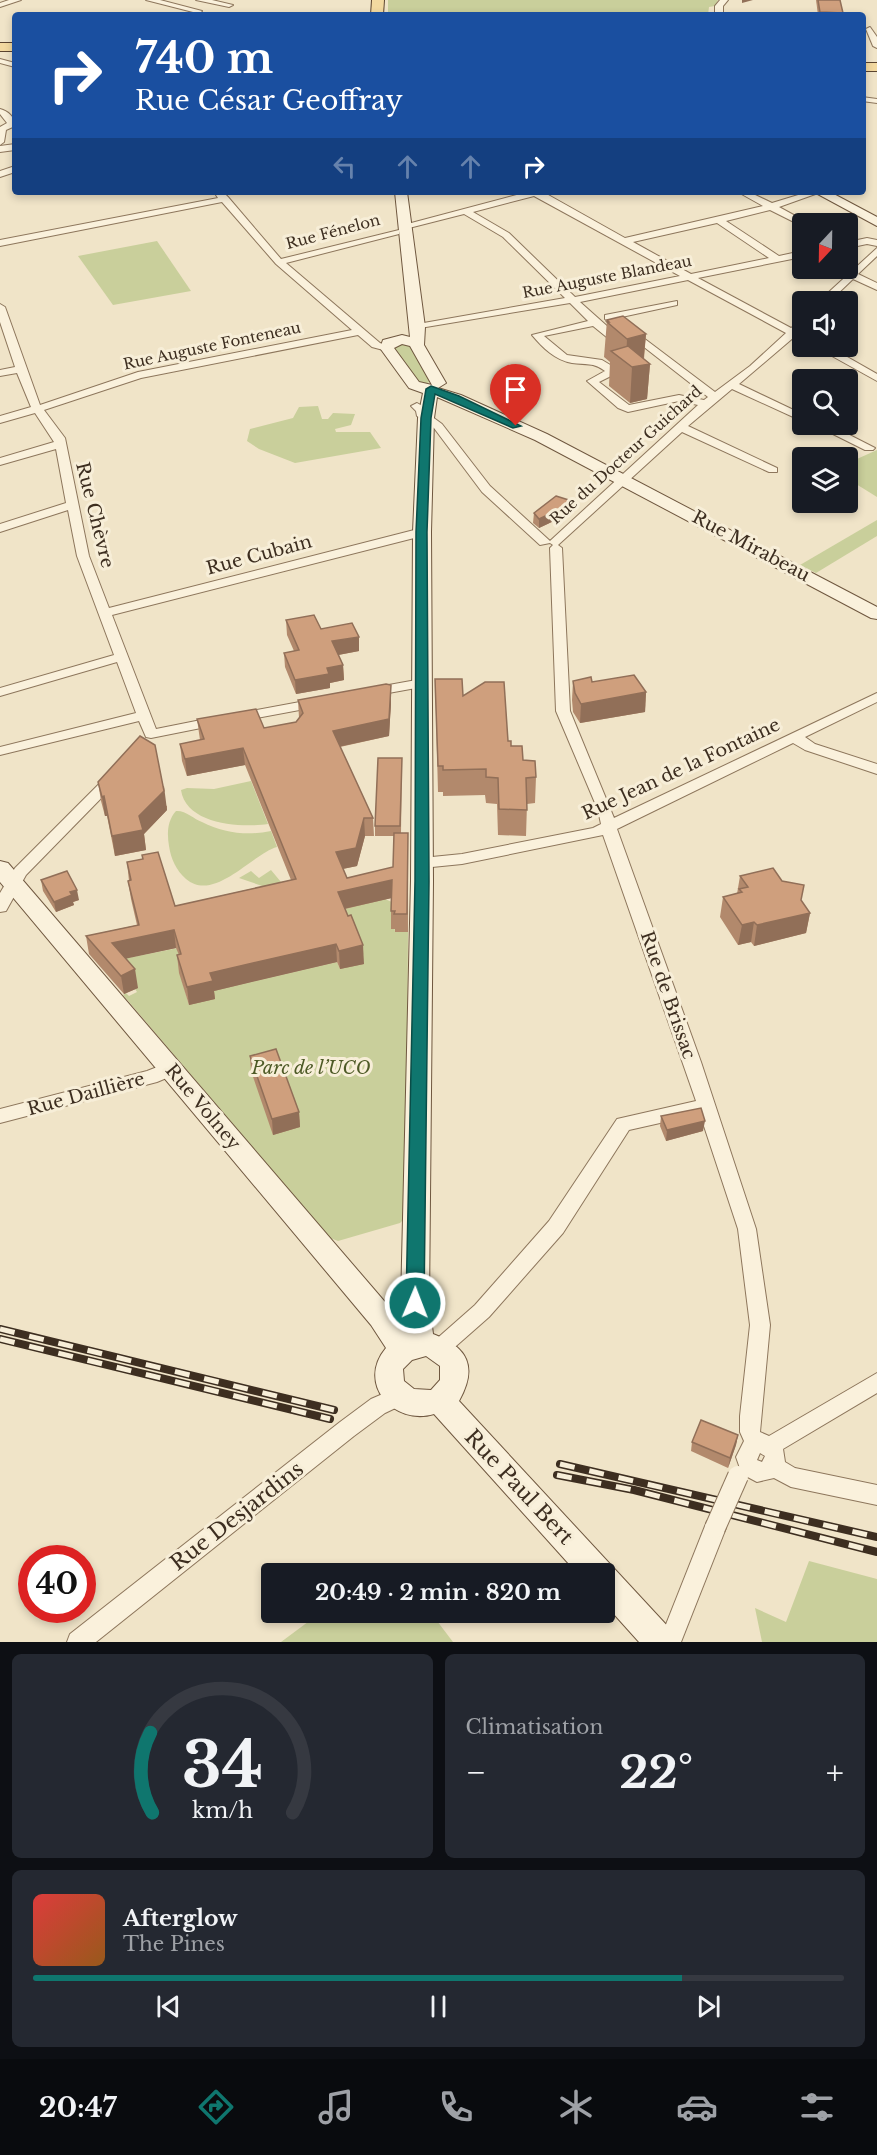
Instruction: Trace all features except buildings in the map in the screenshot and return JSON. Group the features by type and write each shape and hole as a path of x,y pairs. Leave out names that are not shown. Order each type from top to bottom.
{"street":[{"path":"0,4 17,0"},
{"path":"150,0 197,12"},
{"path":"200,0 229,2"},
{"path":"870,29 877,46"},
{"path":"0,111 6,114 12,123"},
{"path":"0,141 2,129 12,126"},
{"path":"0,148 0,157"},
{"path":"392,195 418,327 417,345 435,386 423,419 419,448 424,455"},
{"path":"392,344 403,332 404,316 401,195"},
{"name":"Rue Fénelon","path":"279,262 530,195"},
{"path":"541,195 792,333"},
{"path":"747,195 792,216"},
{"path":"626,242 808,195"},
{"path":"825,195 877,222"},
{"path":"0,243 222,196 279,262 376,345 410,340 417,345"},
{"path":"467,212 506,235 571,300 614,338"},
{"path":"717,219 778,259"},
{"path":"858,243 877,243"},
{"path":"858,269 877,251"},
{"name":"Rue Auguste Blandeau","path":"418,327 571,300 792,256"},
{"path":"858,278 877,287"},
{"path":"834,291 847,279"},
{"path":"673,303 609,317 628,333 639,338 710,400"},
{"name":"Rue Chèvre","path":"0,307 37,409 59,438 74,504 82,555 151,734"},
{"path":"595,322 537,335 565,358 600,361 613,371 592,381 624,407 635,409 679,398 710,400"},
{"name":"Rue Auguste Fonteneau","path":"0,420 138,375 360,331"},
{"name":"Rue du Docteur Guichard","path":"552,544 710,400 792,340"},
{"path":"392,344 413,384 423,419 422,863 415,1294 421,1347"},
{"path":"839,357 877,378"},
{"path":"0,373 21,369"},
{"name":"Rue Mirabeau","path":"413,384 435,386 498,411 877,614"},
{"path":"732,385 792,413"},
{"path":"423,419 442,431 486,489 552,544"},
{"path":"681,427 773,470"},
{"path":"842,435 870,448"},
{"path":"0,462 60,444"},
{"path":"0,528 74,504"},
{"name":"Rue Cubain","path":"105,614 422,532"},
{"name":"Rue de Brissac","path":"552,544 563,711 605,810 747,1229 759,1309 760,1336 750,1426 752,1438 767,1453"},
{"path":"0,692 122,657"},
{"path":"354,696 422,683"},
{"name":"Rue Jean de la Fontaine","path":"422,863 462,859 582,836 610,826 877,697"},
{"path":"139,749 151,734 331,700"},
{"path":"0,751 144,715"},
{"path":"794,737 810,747 877,769"},
{"path":"0,907 7,876 20,872 48,846 124,766"},
{"name":"Rue Volney","path":"7,876 381,1317 421,1347"},
{"name":"Rue Daillière","path":"0,1116 150,1077 170,1069"},
{"path":"421,1347 451,1357 456,1372 453,1388 440,1400 418,1404 399,1396 389,1380 388,1371 396,1355 421,1347 482,1311 556,1227 623,1124 707,1106"},
{"path":"670,1642 715,1528 744,1471 762,1472 767,1453 775,1442 877,1382"},
{"name":"Rue Desjardins","path":"78,1642 347,1429 378,1406 399,1396"},
{"name":"Rue Paul Bert","path":"440,1400 589,1563"},
{"path":"767,1453 791,1477 877,1495"},
{"path":"615,1592 662,1642"}],"green space":[{"path":"388,0 718,0 715,6 709,7 708,12 388,12"},
{"path":"157,241 191,291 113,305 78,256"},
{"path":"395,343 412,344 430,382 424,384 418,382 393,347"},
{"path":"318,406 322,419 328,419 333,413 355,414 351,425 335,429 336,432 370,432 381,448 295,463 259,449 247,441 250,429 293,418 299,407"},
{"path":"877,450 877,497 858,485 858,459"},
{"path":"877,520 877,536 816,573 800,565"},
{"path":"251,781 268,824 230,824 204,817 193,811 185,802 181,790 187,788 214,789"},
{"path":"176,811 227,831 253,833 271,831 277,847 221,881 209,885 197,885 182,876 171,855 168,828"},
{"path":"271,870 281,882 291,880 293,885 271,889 239,878 251,871 259,878"},
{"name":"Parc de l’UCO","path":"385,899 392,902 395,932 408,932 406,1217 400,1223 338,1241 330,1238 123,995 126,993 129,996 137,992 135,989 138,987 122,959 178,948 182,962 180,974 189,1005 212,991 337,962 340,969 332,912"},
{"path":"809,1561 877,1579 877,1642 762,1642 755,1608 786,1622"},
{"path":"307,1623 439,1623 453,1642 281,1642"}],"railway":[{"path":"0,1329 334,1410"},
{"path":"0,1339 330,1419"},
{"path":"560,1464 877,1537"},
{"path":"557,1475 634,1490 877,1552"}],"route":[{"path":"415,1303 422,881 422,532 426,418 431,389 516,426"}]}
